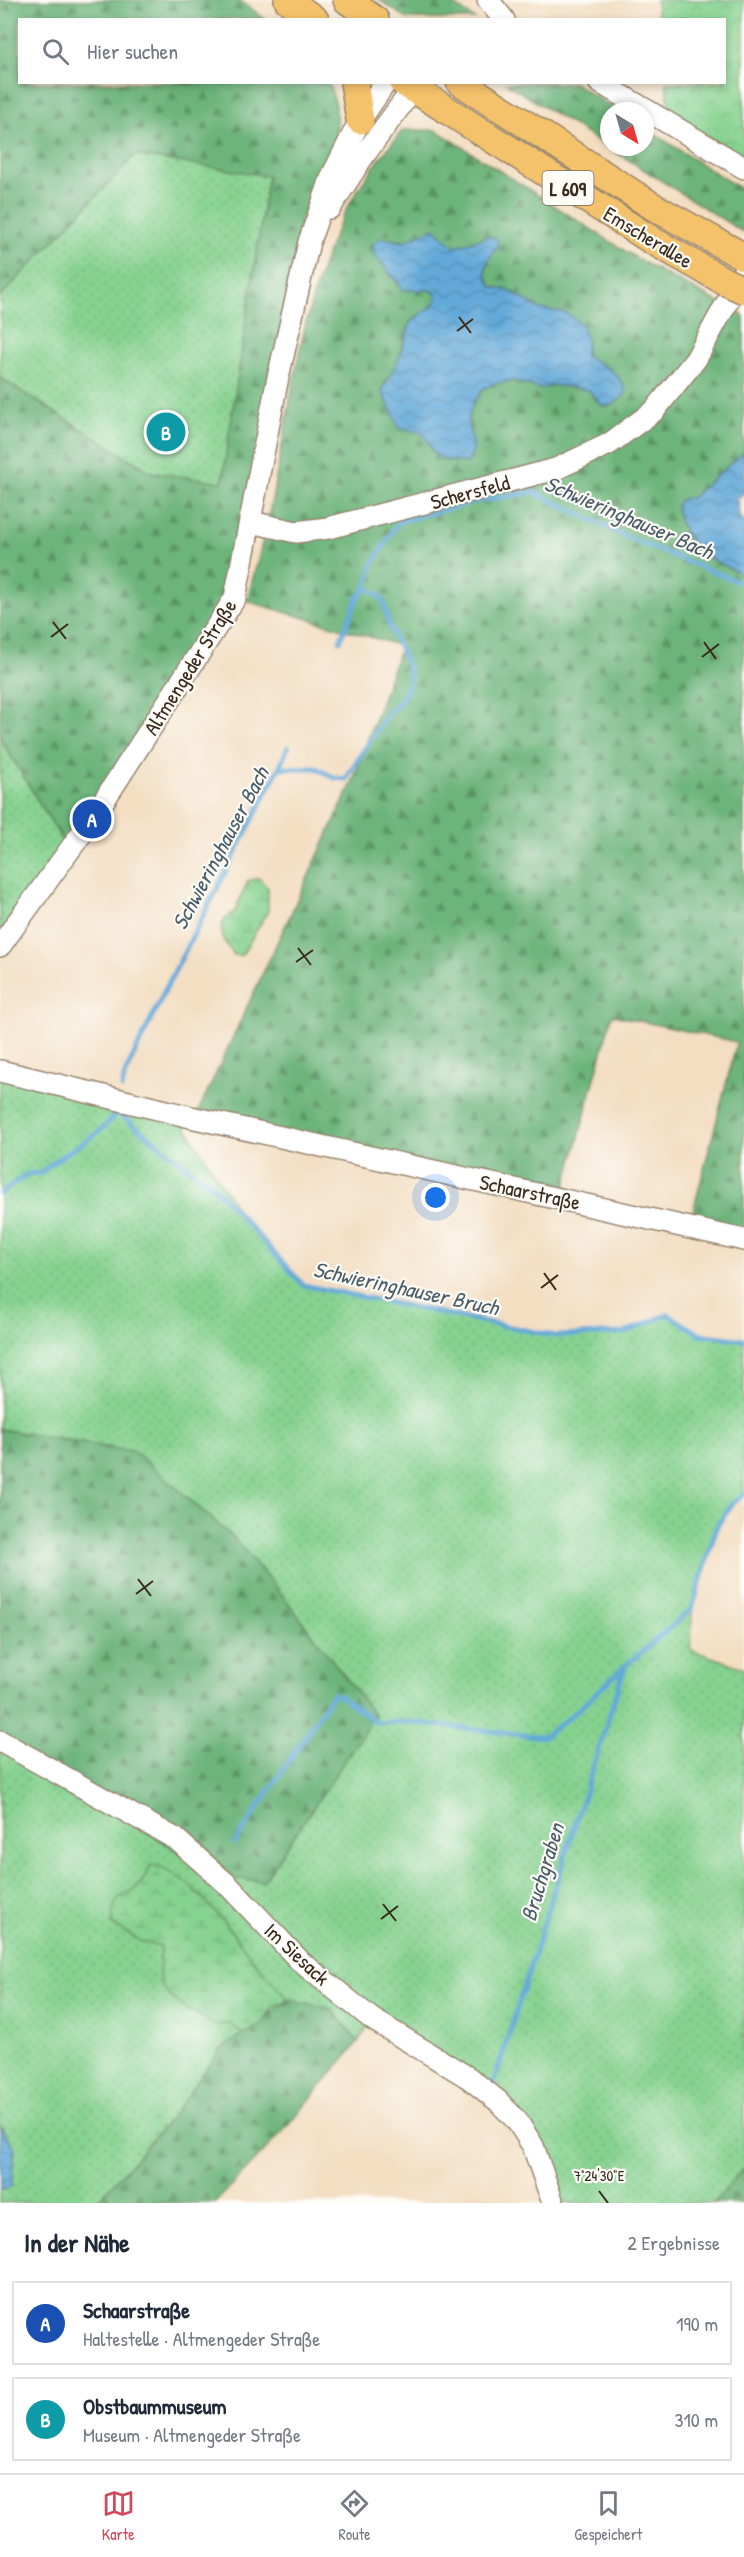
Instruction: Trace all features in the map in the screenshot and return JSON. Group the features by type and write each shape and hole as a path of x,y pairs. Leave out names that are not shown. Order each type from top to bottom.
{"main road":[{"path":"267,0 290,18"},
{"path":"288,0 312,18"},
{"path":"347,0 372,18"},
{"path":"354,84 360,120"},
{"name":"Emscherallee","path":"463,84 644,202 741,274"},
{"name":"Emscherallee","path":"411,85 653,241 741,274"}],"street":[{"path":"488,0 502,18"},
{"name":"Altmengeder Straße","path":"0,946 92,819 236,598 277,382 309,242 332,176 360,120 385,84"},
{"path":"602,84 744,168"},
{"name":"Altmengeder Straße","path":"309,242 411,85"},
{"name":"Schersfeld","path":"251,522 296,532 328,528 555,469 609,444 654,411 696,359 741,274"},
{"name":"Schaarstraße","path":"0,1071 195,1118 744,1240"},
{"name":"Im Siesack","path":"0,1741 176,1839 227,1884 301,1962 372,2019 469,2078 498,2101 517,2121 533,2146 553,2203"}],"green space":[{"path":"0,0 239,0 264,18 18,18 18,84 329,84 336,105 337,138 300,222 309,242 240,581 69,851 0,738 0,378 150,472 222,482 268,176 135,155 0,297"},
{"path":"379,0 447,0 474,18 406,18"},
{"path":"656,0 744,0 744,158 671,116 666,84 726,84 726,18 658,18"},
{"path":"508,84 576,84 604,102 600,102 600,142"},
{"path":"403,130 436,130 639,260 744,316 744,452 691,498 681,500 680,524 702,555 744,575 744,1240 689,1227 737,1042 612,1015 562,1199 195,1118 352,783 401,646 247,601 269,516 299,355 317,282 351,201 379,159","holes":["489,236 496,239 498,245 486,266 486,276 492,287 509,290 540,309 566,314 587,340 585,357 610,369 596,400 589,390 554,385 541,389 515,381 484,388 473,403 468,420 473,451 467,463 441,460 433,451 429,438 417,430 382,391 398,361 410,322 435,303 437,295 430,290 403,290 373,253 381,238 455,247"]},
{"path":"654,134 744,191 744,233 622,156 654,156"},
{"path":"135,155 268,175 222,483 150,472 0,378 0,297"},
{"path":"0,738 69,851 0,946"},
{"path":"259,878 268,888 268,911 242,955 234,955 224,941 221,929 224,920 235,911 248,881"},
{"path":"0,1071 177,1113 248,1227 303,1285 555,1336 624,1333 668,1314 699,1334 744,1340 744,1494 732,1504 717,1526 692,1609 691,1650 744,1668 744,2168 714,2203 553,2203 517,2121 372,2019 358,2042 332,2009 189,2094 96,2203 0,2203 0,1741 375,1716 283,1596 235,1539 135,1452 0,1429"},
{"path":"0,1429 135,1452 235,1539 283,1596 375,1716 263,1882 218,1876 0,1741"},
{"path":"151,1865 165,1869 194,1889 288,2000 271,2008 262,2023 244,2034 228,2023 217,2026 186,2008 171,1997 161,1983 159,1970 161,1946 140,1941 112,1924 113,1912 118,1900 141,1883"},
{"path":"290,1999 332,2009 358,2042 286,2128 215,2203 96,2203 170,2119 220,2050"},
{"path":"744,2168 744,2203 714,2203"}],"water":[{"path":"434,228 455,247 489,236 497,239 498,245 486,266 486,276 492,287 508,290 540,309 566,313 582,325 587,340 585,356 615,374 626,393 616,402 603,406 589,390 554,385 541,389 515,381 484,388 473,403 468,420 473,451 468,463 439,458 433,453 427,439 420,433 400,429 382,391 398,361 411,322 435,303 437,295 430,290 404,290 373,253 373,244 381,238 404,242"},
{"path":"744,452 744,493 737,498 739,518 744,520 744,575 709,557 692,542 685,533 676,506 681,499 691,498"},
{"path":"0,2126 15,2148 11,2187 0,2190"}],"waterway":[{"name":"Schwieringhauser Bach","path":"122,1088 125,1074 164,992 279,768 316,768 335,778 346,779 386,716 401,700 407,689 408,669 390,627 384,604 379,596 366,588 373,564 398,522 473,502 534,492 633,540 744,584"},
{"path":"340,641 358,597 366,588"},
{"path":"279,768 288,747"},
{"name":"Schwieringhauser Bach","path":"0,1194 27,1174 41,1173 102,1128 118,1110"},
{"name":"Schwieringhauser Bruch","path":"118,1113 215,1188 303,1285 555,1336 624,1333 668,1314 699,1334 744,1340"},
{"name":"Schwieringhauser Bruch","path":"235,1843 333,1694 340,1696 377,1723 408,1722 543,1737 577,1711 625,1666 692,1609 717,1526 732,1504 744,1494"},
{"name":"Bruchgraben","path":"492,2088 624,1669"}],"place":[{"name":"Obstbaummuseum","path":"166,432"},
{"name":"Schaarstraße","path":"92,819"}]}
